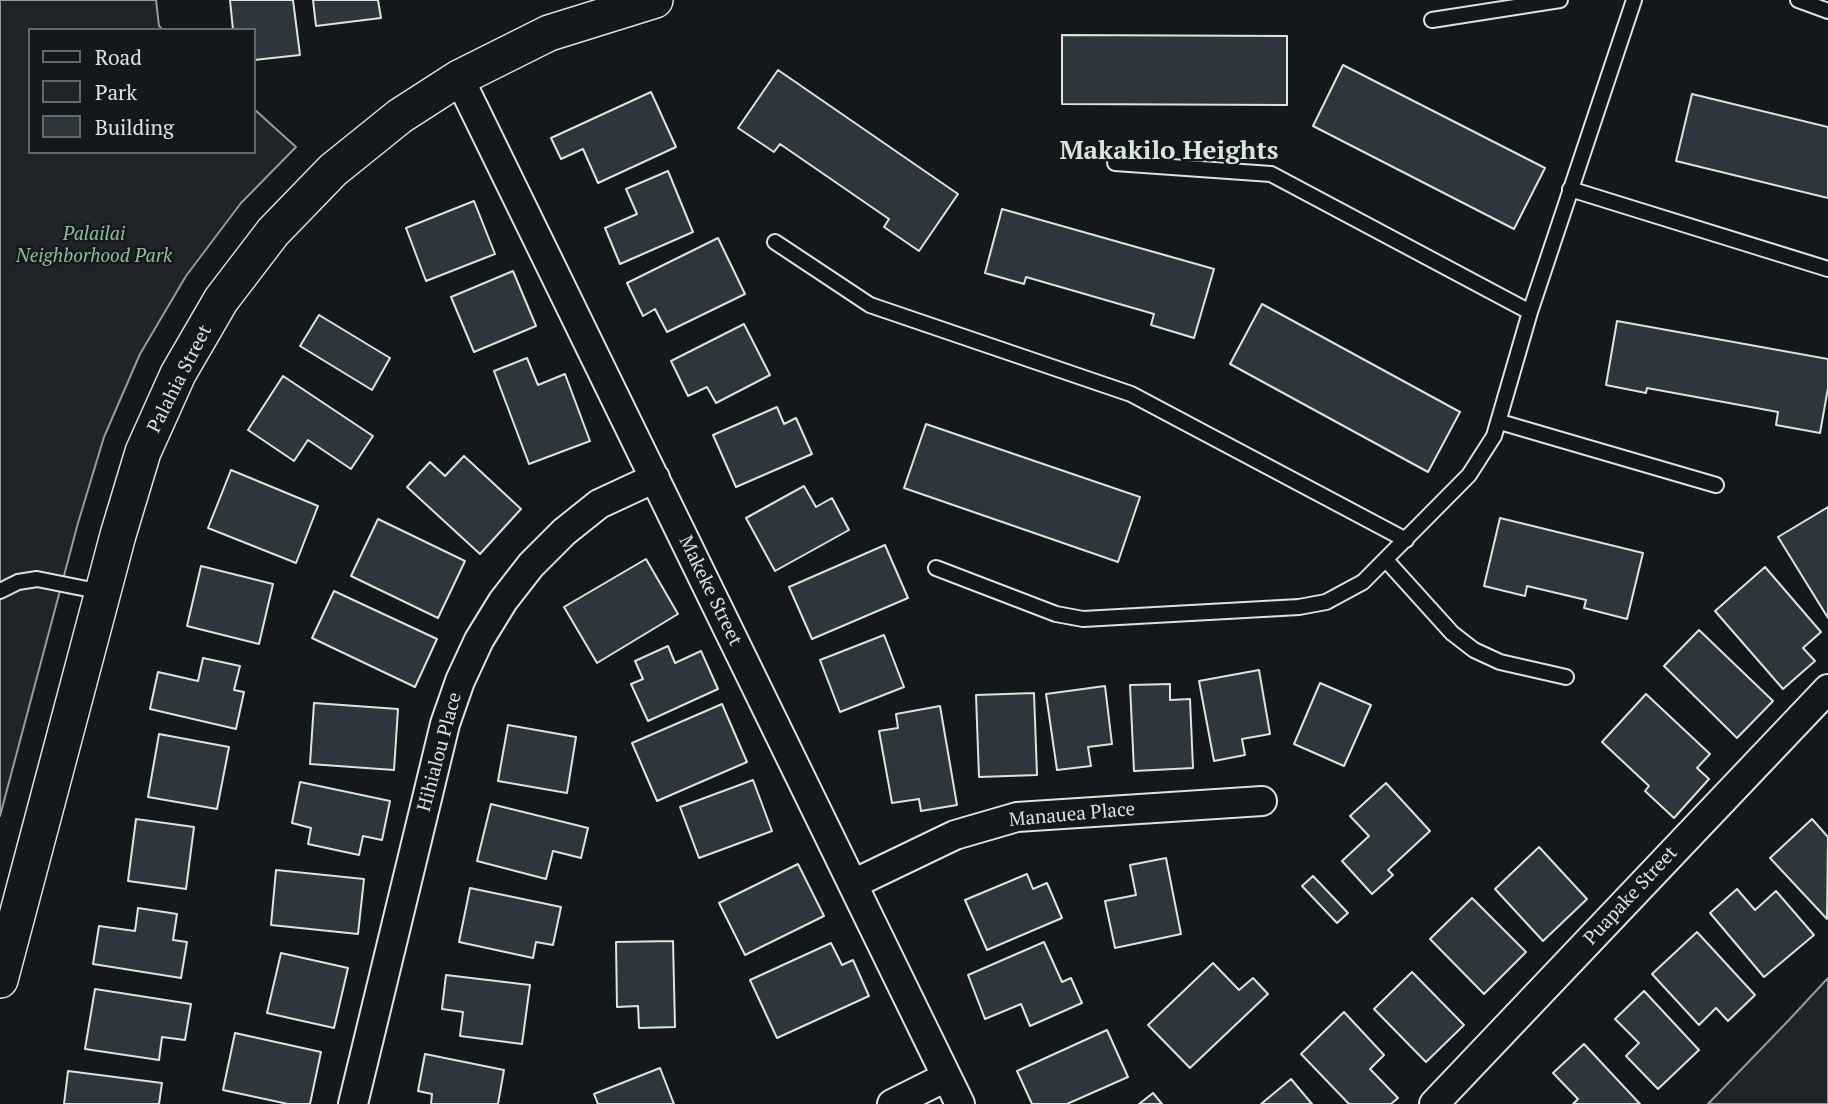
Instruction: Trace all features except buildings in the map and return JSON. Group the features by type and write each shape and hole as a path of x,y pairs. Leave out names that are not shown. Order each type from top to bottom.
{"street":[{"name":"Palahia Street","path":"0,980 143,452 178,374 221,300 273,232 333,170 400,116 459,78 549,33 655,0"},
{"name":"Makeke Street","path":"459,78 960,1104"},
{"name":"Hihialou Place","path":"353,1104 445,724 460,681 479,640 510,592 564,532 599,504 655,478"},
{"name":"Puapake Street","path":"1434,1104 1828,689"},
{"name":"Manauea Place","path":"853,884 955,835 1017,817 1262,801"},
{"path":"892,1104 946,1077"}],"lane":[{"path":"1432,20 1560,0"},
{"path":"936,568 1056,614 1083,620 1313,605 1352,590 1406,540 1479,463 1500,422 1530,312 1634,0"},
{"path":"1798,0 1828,11"},
{"path":"1115,163 1271,174 1530,312"},
{"path":"1570,189 1828,269"},
{"path":"775,242 870,305 1131,394 1406,540"},
{"path":"1500,422 1716,485"},
{"path":"1386,560 1452,633 1474,650 1500,662 1566,677"},
{"path":"0,591 19,582 37,579 103,593"}],"green space":[{"name":"Palailai Neighborhood Park","path":"0,0 156,0 161,28 28,28 28,154 256,154 256,111 296,147 241,203 186,276 140,354 104,437 78,523 0,816"},
{"path":"1828,978 1828,1104 1708,1104 1787,1022"}],"district":[{"name":"Makakilo Heights","path":"1169,152"}]}
